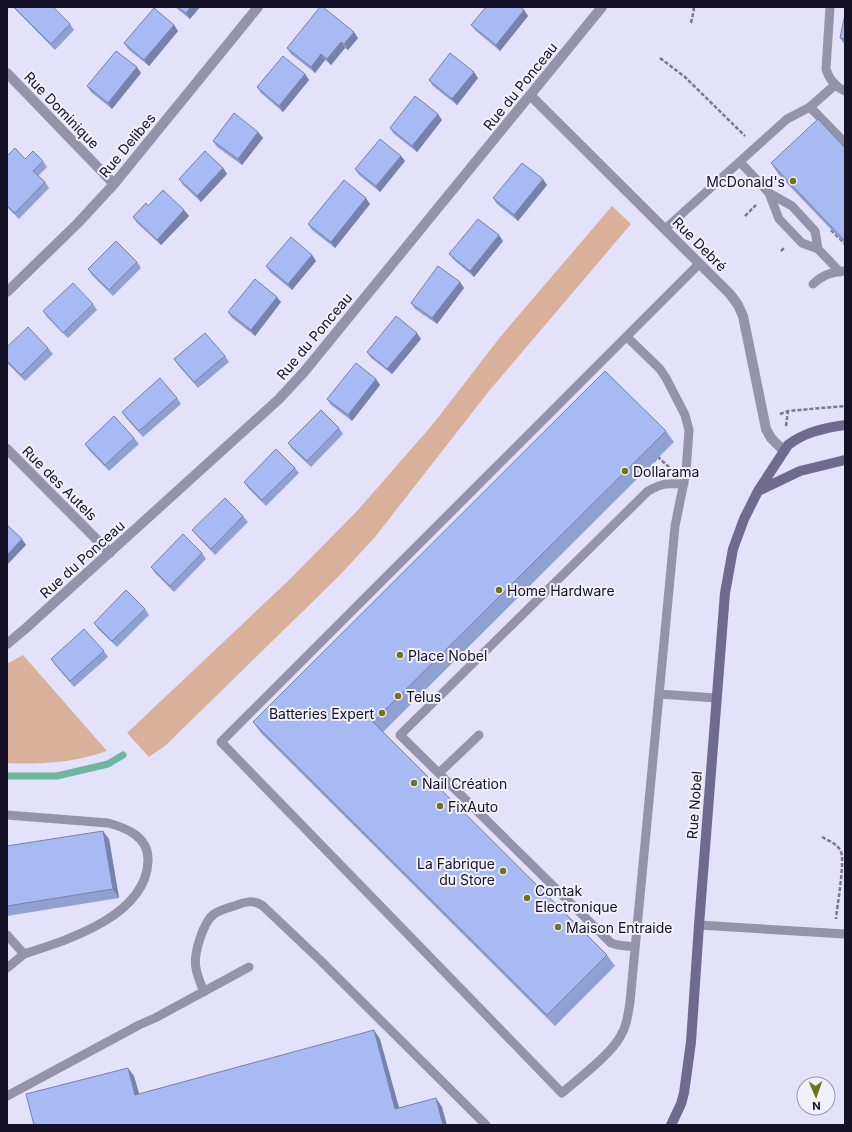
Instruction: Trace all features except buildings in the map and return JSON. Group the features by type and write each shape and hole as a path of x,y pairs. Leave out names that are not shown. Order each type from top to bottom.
{"street":[{"name":"Rue Delibes","path":"7,292 78,223 114,184 258,7"},
{"name":"Rue du Ponceau","path":"7,644 25,630 279,399 304,372 602,7"},
{"name":"Rue Dominique","path":"7,73 114,184"},
{"name":"Rue Debré","path":"530,95 730,294 738,305 743,316 766,429 771,438 784,450"},
{"name":"Rue Nobel","path":"671,1125 681,1104 691,1042 716,698 725,593 733,549 744,519 758,491 788,445 797,438 806,434 845,425"},
{"name":"Rue des Autels","path":"7,449 110,553"},
{"path":"758,491 800,471 845,460"}],"lane":[{"path":"830,7 826,69 828,75 835,84 845,91"},
{"path":"665,229 787,119 810,107 835,84"},
{"path":"810,107 845,143"},
{"path":"740,162 769,193 792,206 815,230 818,249"},
{"path":"769,193 779,219 802,243 818,249 842,271"},
{"path":"627,337 660,369 685,415 689,430 686,472 675,526 627,1021 621,1037 613,1048 562,1093 221,742 700,264"},
{"path":"813,284 821,276 842,271"},
{"path":"635,946 611,943 400,735 648,491 660,485 669,483 684,484"},
{"path":"659,694 716,698"},
{"path":"439,773 479,735"},
{"path":"7,815 108,823 123,827 140,838 149,855 147,875 140,891 111,918 82,934 24,954 7,968"},
{"path":"204,992 196,969 195,958 200,937 212,915 221,910 249,901 257,902 316,956 486,1125"},
{"path":"699,925 845,934"},
{"path":"7,934 24,954"},
{"path":"7,1096 249,967"}],"path":[{"path":"691,7 694,9 691,23"},
{"path":"660,58 685,77 749,141"},
{"path":"745,216 755,206"},
{"path":"788,411 845,406"},
{"path":"822,837 834,844 841,853 842,863 834,933"}],"shaded area":[{"path":"612,206 631,224 489,391 375,537 339,576 166,745 149,757 127,733 288,581 358,510 433,424 501,336"},
{"path":"23,655 107,751 83,758 58,762 32,764 7,763 7,664"}],"waterway":[{"path":"7,776 57,776 108,764 123,755"}],"place":[{"name":"McDonald's","path":"793,181"},
{"name":"Dollarama","path":"625,471"},
{"name":"Home Hardware","path":"499,590"},
{"name":"Place Nobel","path":"400,655"},
{"name":"Telus","path":"398,696"},
{"name":"Batteries Expert","path":"382,713"},
{"name":"Nail Création","path":"414,783"},
{"name":"FixAuto","path":"440,806"},
{"name":"La Fabrique du Store","path":"503,871"},
{"name":"Contak Electronique","path":"527,898"},
{"name":"Maison Entraide","path":"558,927"}]}
